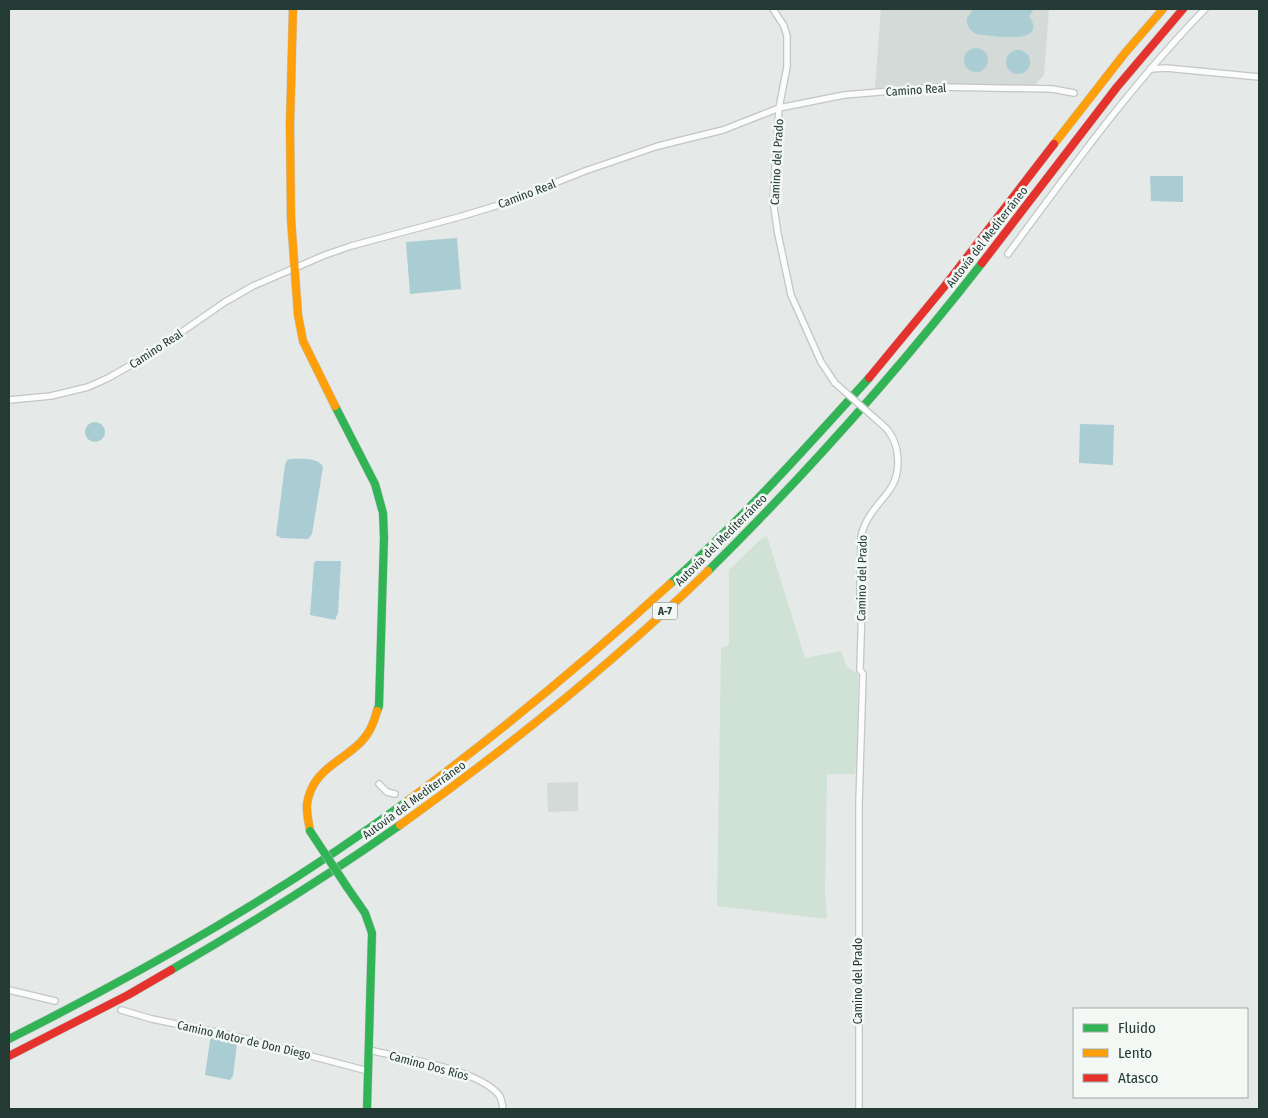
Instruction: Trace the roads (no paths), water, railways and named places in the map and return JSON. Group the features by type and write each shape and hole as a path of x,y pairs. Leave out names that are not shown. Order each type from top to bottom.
{"main road":[{"path":"293,9 290,135 291,219 298,315 303,341 375,484 383,513 380,706 378,719 363,742 324,770 316,779 306,802 306,814 310,830 365,912 372,933 367,1109"},
{"name":"Autovía del Mediterráneo","path":"9,1039 162,959 315,866 439,779 512,722 595,653 710,548 782,474 870,377 928,307 1109,73 1163,9"},
{"name":"Autovía del Mediterráneo","path":"9,1056 148,984 248,926 320,880 452,788 589,679 738,542 825,450 946,307 1127,75 1183,9"}],"street":[{"name":"Camino del Prado","path":"773,9 784,26 787,36 787,67 779,108 773,201 791,295 820,362 835,383 889,432 895,442 898,465 892,487 867,517 862,528 861,537 860,596 862,604 860,670 863,674 859,803 858,1109"},
{"path":"1008,254 1086,148 1150,69 1205,9"},
{"path":"1150,69 1166,68 1259,77"},
{"name":"Camino Real","path":"9,400 51,396 88,387 108,378 147,356 225,302 253,286 351,246 459,218 499,205 613,161 658,146 723,130 779,108 844,95 940,87 1052,89 1074,93"},
{"path":"378,784 387,792 395,794"},
{"path":"9,990 55,1001"},
{"name":"Camino Motor de Don Diego","path":"120,1010 152,1019 235,1036 368,1071"},
{"name":"Camino Dos Ríos","path":"369,1050 466,1073 494,1090 500,1096 503,1109"}],"water":[{"path":"970,9 1034,9 1029,16 1033,26 1031,32 1025,36 1004,37 976,34 967,23 967,18 972,11"},
{"path":"971,48 981,48 988,55 988,65 981,72 971,72 964,65 964,55"},
{"path":"1018,50 1027,53 1030,62 1027,71 1018,74 1009,71 1006,62 1009,53"},
{"path":"1150,176 1183,176 1183,202 1151,201"},
{"path":"457,238 461,289 410,294 406,242"},
{"path":"95,422 102,425 105,432 102,439 95,442 88,439 85,432 88,425"},
{"path":"1080,424 1114,425 1113,465 1079,463"},
{"path":"287,460 313,460 323,467 312,534 308,539 281,538 276,535 285,465"},
{"path":"316,561 341,561 338,613 335,620 310,615 314,563"},
{"path":"216,1037 237,1044 233,1076 230,1080 205,1075 210,1041 211,1038"}]}
